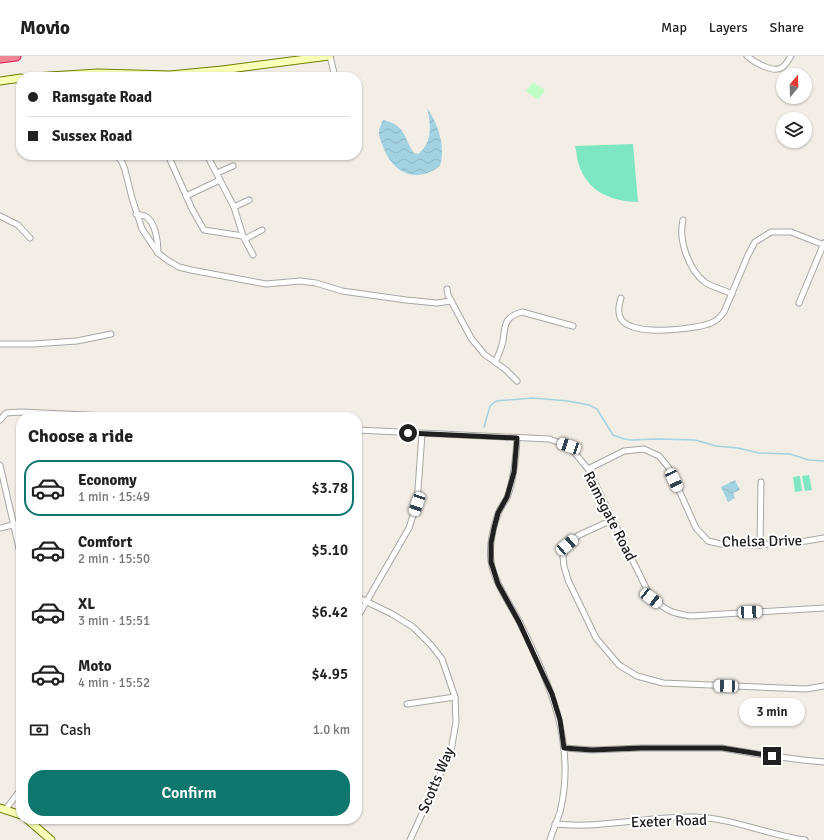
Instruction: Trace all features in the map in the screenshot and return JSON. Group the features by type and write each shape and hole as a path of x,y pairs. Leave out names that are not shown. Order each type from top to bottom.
{"highway":[{"path":"0,58 16,56"}],"street":[{"path":"266,56 267,64"},
{"path":"205,72 329,56 334,72"},
{"path":"747,56 771,69 776,70 783,68 791,56"},
{"path":"0,81 16,79"},
{"path":"121,160 125,170 136,214 142,229 158,252 167,260 179,267 266,284 300,281 342,290 406,300 437,303 451,301"},
{"path":"170,160 186,196 204,230 244,238 262,230"},
{"path":"210,160 234,207 244,238 254,255"},
{"path":"217,173 232,166"},
{"path":"186,196 220,180"},
{"path":"234,207 249,200"},
{"path":"136,214 146,217 153,223 158,252"},
{"path":"0,216 18,225 30,238"},
{"path":"683,220 682,232 685,250 694,272 706,283 732,294"},
{"path":"621,298 618,312 620,318 624,322 639,329 652,330 703,326 713,323 724,312 755,242 772,232 791,232 824,244 799,303"},
{"path":"447,289 451,301 471,338 484,354 514,376 517,381"},
{"path":"495,362 500,352 505,324 509,318 516,314 522,312 573,326"},
{"path":"0,344 33,344 77,341 111,334"},
{"path":"1,417 6,413 16,412"},
{"name":"Ramsgate Road","path":"362,430 549,439 569,446 588,470 651,598 666,610 675,614 691,616 824,608"},
{"path":"362,609 409,528 417,504 422,434"},
{"path":"517,438 514,472 507,497 498,513 494,528 491,543 491,562 498,584 525,634 552,694 560,720 564,748 564,781 560,813 550,840"},
{"name":"Chelsa Drive","path":"588,470 624,451 644,449 659,456 669,468 696,528 708,541 722,544 760,544 806,541 824,538"},
{"path":"0,465 16,534"},
{"path":"760,544 761,482"},
{"path":"612,520 579,535 567,545 563,557 568,580 596,638 619,666 637,676 663,683 806,689 824,686"},
{"path":"0,528 14,525"},
{"name":"Scotts Way","path":"362,599 392,614 413,627 431,644 442,659 455,697 456,722 451,751 410,840"},
{"path":"407,704 455,697"},
{"path":"564,748 592,750 641,748 722,748 796,760 824,762"},
{"path":"16,794 3,808 16,813"},
{"name":"Exeter Road","path":"555,824 571,826 696,817 746,826 805,840"},
{"path":"33,824 51,840"}],"green space":[{"path":"533,82 545,90 538,100 526,91"},
{"path":"633,144 638,202 619,200 603,194 590,184 584,177 578,163 575,146"},
{"path":"809,475 812,490 805,491 802,476"},
{"path":"800,476 802,491 795,492 793,477"}],"water":[{"path":"427,108 435,121 440,136 442,158 440,166 431,172 422,175 405,173 391,162 386,154 379,136 380,127 383,120 396,125 403,132 414,153 418,154 423,150 430,133"},
{"path":"735,480 740,490 733,493 735,498 728,502 721,487"}],"waterway":[{"path":"484,427 490,406 496,401 533,398 568,401 589,405 597,409 613,435 624,439 695,440 716,446 738,448 759,453 790,454 809,460 824,461"}],"route":[{"path":"408,433 517,438 514,472 507,497 498,513 494,528 491,543 491,562 498,584 519,622 552,694 560,720 564,748 592,750 641,748 722,748 772,756"}]}
